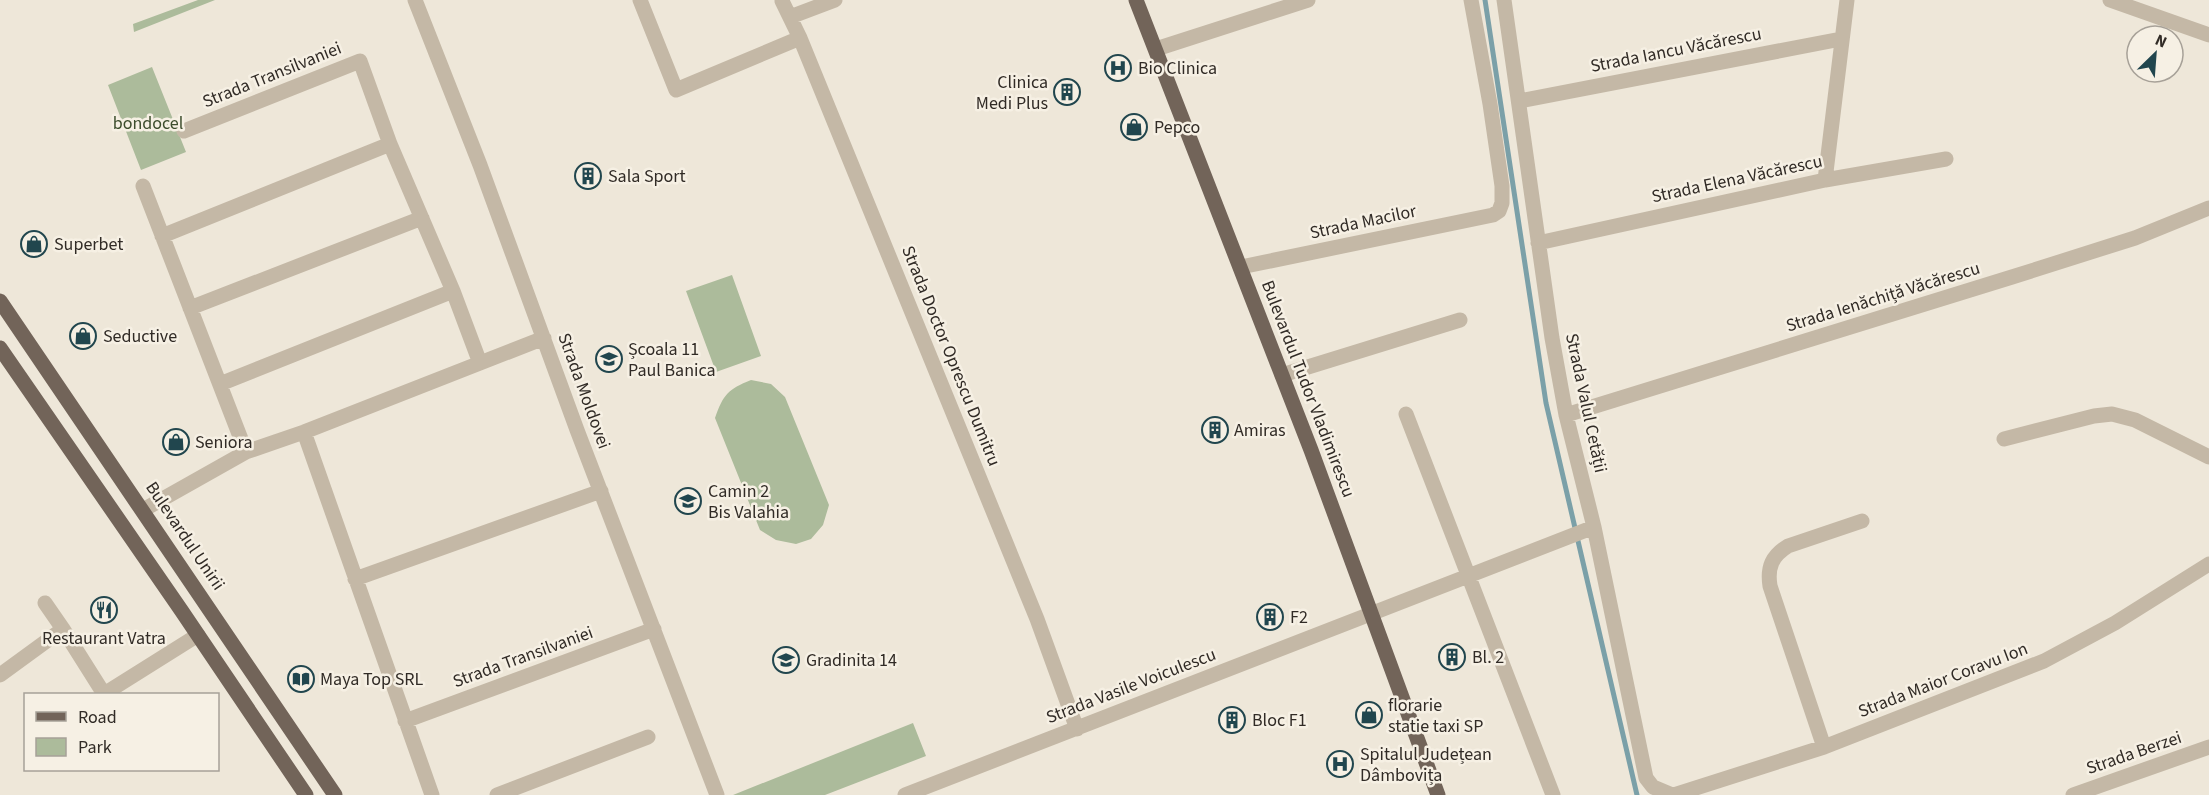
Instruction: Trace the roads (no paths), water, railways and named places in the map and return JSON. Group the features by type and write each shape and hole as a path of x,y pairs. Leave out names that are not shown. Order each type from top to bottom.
{"main road":[{"name":"Bulevardul Tudor Vladimirescu","path":"1136,0 1282,375 1438,795"},
{"name":"Bulevardul Unirii","path":"0,301 335,795"},
{"path":"0,348 306,795"},
{"path":"122,524 143,510"},
{"path":"198,635 219,622"}],"street":[{"name":"Strada Moldovei","path":"414,0 480,165 717,795"},
{"path":"640,0 676,90 800,38"},
{"name":"Strada Doctor Oprescu Dumitru","path":"782,0 800,38 1037,619 1077,729"},
{"path":"790,17 835,0"},
{"path":"1156,49 1308,0"},
{"name":"Strada Macilor","path":"1240,267 1493,215 1499,211 1502,203 1502,186 1471,0"},
{"name":"Strada Valul Cetății","path":"1504,0 1538,243 1566,415 1594,527 1646,778 1653,787 1673,795"},
{"path":"1825,180 1847,0"},
{"path":"2110,0 2209,35"},
{"name":"Strada Iancu Văcărescu","path":"1519,100 1841,39"},
{"name":"Strada Transilvaniei","path":"183,131 360,62 390,144 453,291 480,363"},
{"path":"162,236 390,144"},
{"name":"Strada Elena Văcărescu","path":"1538,243 1825,180 1946,159"},
{"path":"143,186 246,452"},
{"name":"Strada Ienăchiță Văcărescu","path":"1566,415 2135,238 2209,208"},
{"path":"190,308 422,218"},
{"path":"219,384 453,291"},
{"path":"1282,375 1460,320"},
{"path":"143,510 246,452 304,432 544,338"},
{"path":"1406,414 1553,795"},
{"path":"2004,439 2094,416 2112,414 2135,420 2209,457"},
{"path":"304,432 432,795"},
{"path":"355,579 601,491"},
{"path":"1824,747 1770,586 1768,573 1777,552 1788,546 1862,521"},
{"name":"Strada Vasile Voiculescu","path":"905,795 1594,527"},
{"name":"Strada Maior Coravu Ion","path":"1673,795 1824,747 1964,694 2064,652 2209,564"},
{"path":"45,603 103,693"},
{"path":"0,675 63,629"},
{"name":"Strada Transilvaniei","path":"405,721 654,629"},
{"path":"106,693 198,635"},
{"path":"497,795 648,737"},
{"name":"Strada Berzei","path":"2075,795 2209,747"}],"waterway":[{"path":"1485,0 1546,403 1637,795"}],"place":[{"name":"Bio Clinica","path":"1118,68"},
{"name":"Clinica Medi Plus","path":"1067,92"},
{"name":"Pepco","path":"1134,127"},
{"name":"Sala Sport","path":"588,176"},
{"name":"Superbet","path":"34,244"},
{"name":"Seductive","path":"83,336"},
{"name":"Școala 11 Paul Banica","path":"609,359"},
{"name":"Amiras","path":"1215,430"},
{"name":"Seniora","path":"176,442"},
{"name":"Camin 2 Bis Valahia","path":"688,501"},
{"name":"Restaurant Vatra","path":"104,610"},
{"name":"F2","path":"1270,617"},
{"name":"Bl. 2","path":"1452,657"},
{"name":"Gradinita 14","path":"786,660"},
{"name":"Maya Top SRL","path":"301,679"},
{"name":"florarie statie taxi SP","path":"1369,715"},
{"name":"Bloc F1","path":"1232,720"},
{"name":"Spitalul Județean Dâmbovița","path":"1340,764"}],"park label":[{"name":"bondocel","path":"148,123"}]}
